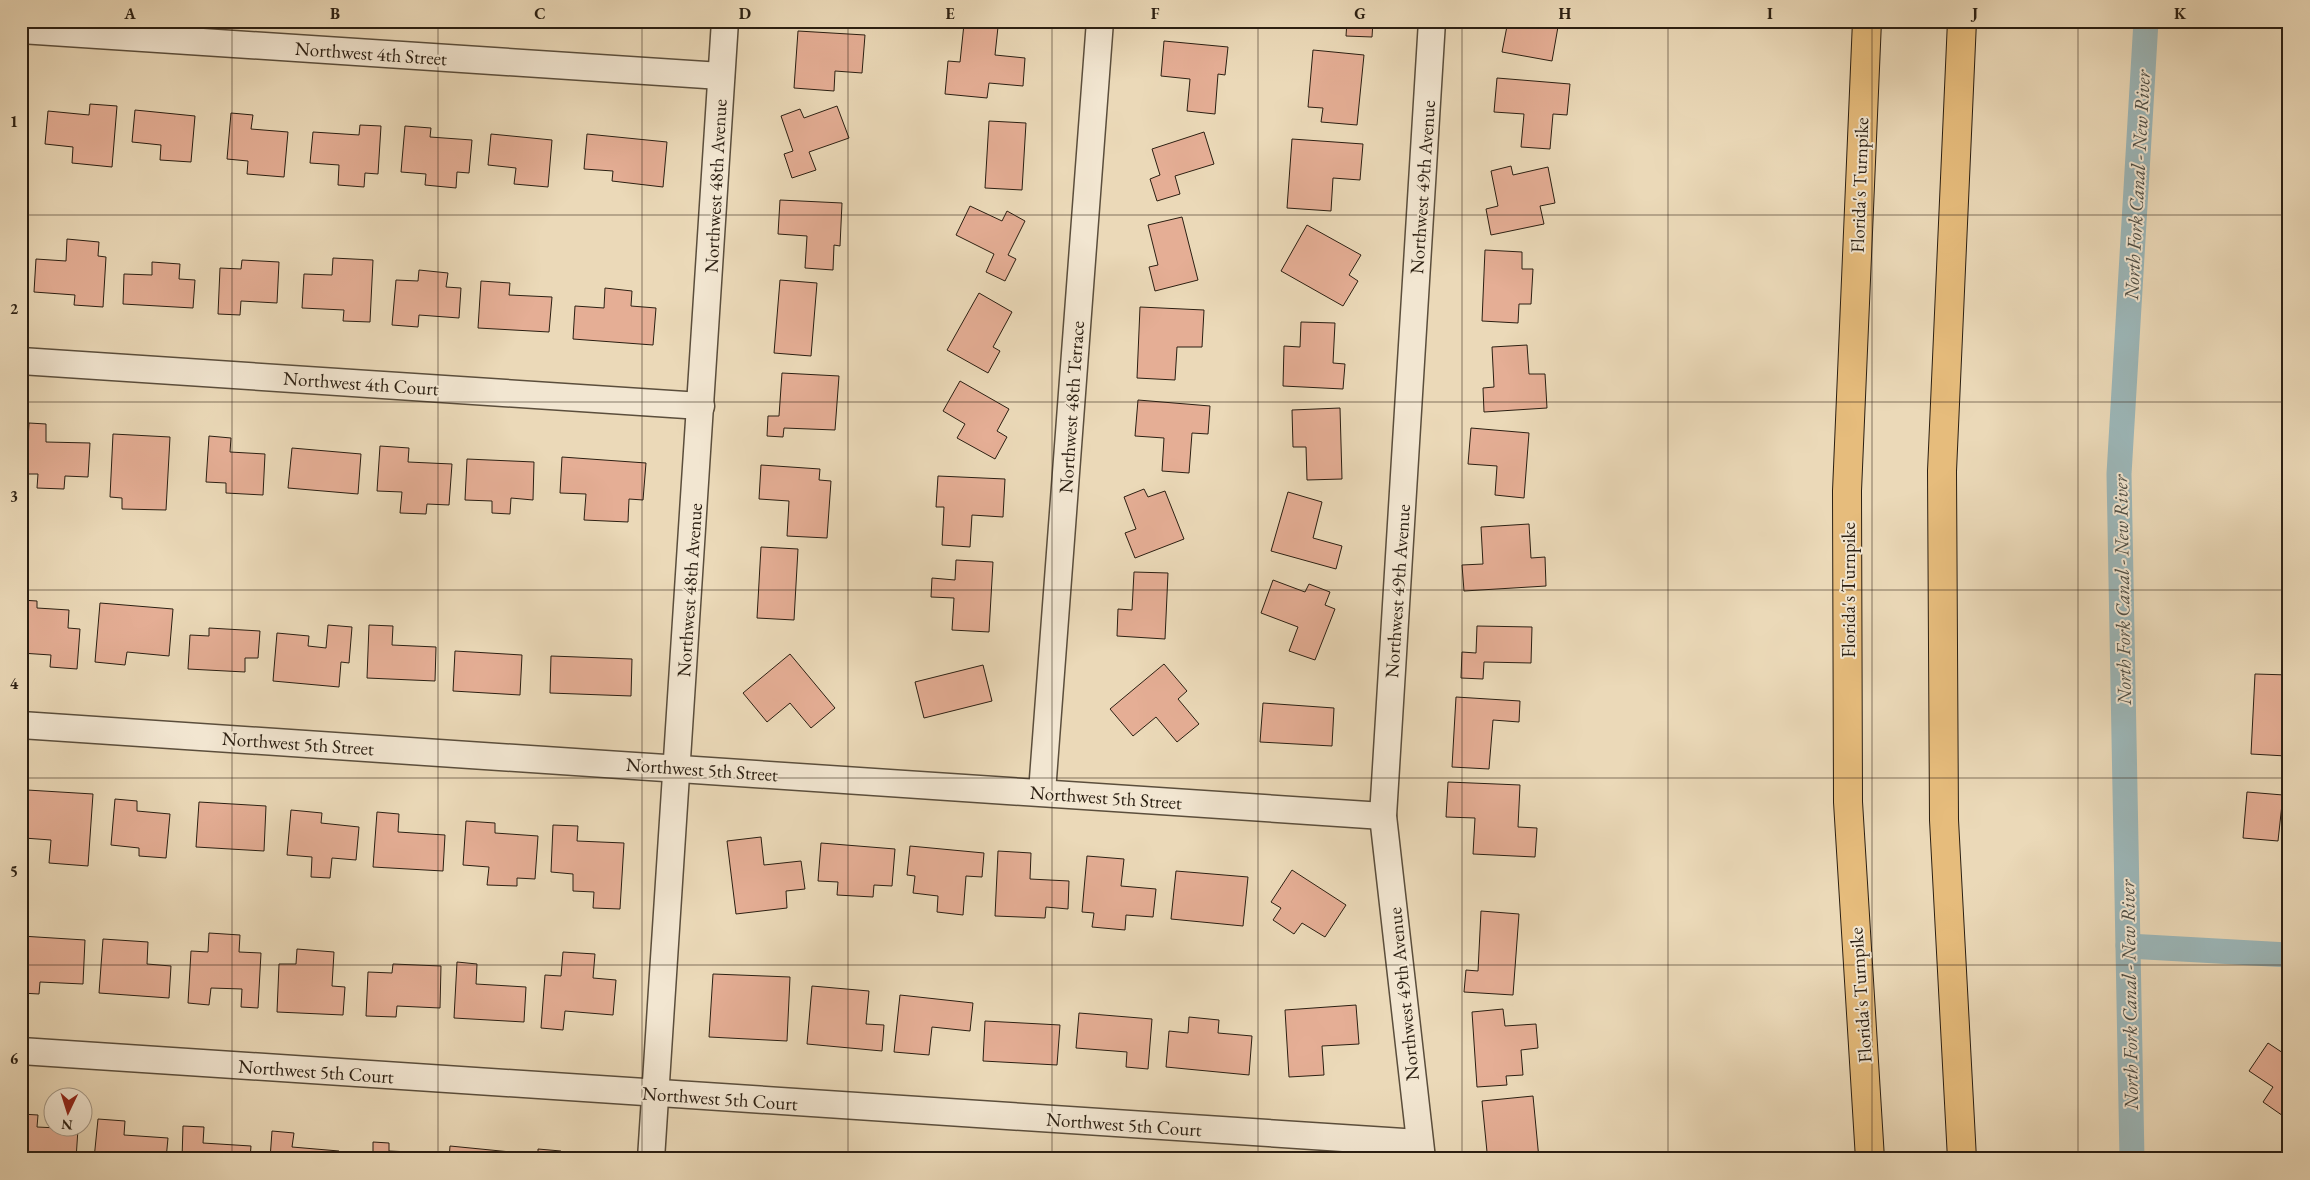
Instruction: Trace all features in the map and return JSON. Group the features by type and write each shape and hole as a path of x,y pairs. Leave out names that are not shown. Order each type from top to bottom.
{"highway":[{"name":"Florida's Turnpike","path":"1867,21 1847,491 1848,802 1870,1159"},
{"path":"1962,21 1942,481 1944,820 1962,1159"}],"street":[{"name":"Northwest 48th Avenue","path":"651,1159 725,21"},
{"name":"Northwest 48th Terrace","path":"1042,792 1100,21"},
{"name":"Northwest 49th Avenue","path":"1420,1151 1383,816 1432,21"},
{"name":"Northwest 4th Street","path":"21,30 721,76"},
{"name":"Northwest 4th Court","path":"21,361 701,406"},
{"name":"Northwest 5th Street","path":"21,725 1383,816"},
{"name":"Northwest 5th Court","path":"21,1051 656,1094 1420,1151"}],"building":[{"path":"1177,21 1209,21 1209,27"},
{"path":"1347,21 1373,21 1372,37 1346,36"},
{"path":"1508,21 1559,21 1552,61 1502,52"},
{"path":"964,24 998,27 995,55 1025,58 1023,86 989,83 987,98 945,94 948,61 960,62"},
{"path":"798,31 865,35 862,73 835,71 834,91 794,88"},
{"path":"1164,41 1228,47 1225,75 1218,74 1215,114 1187,111 1190,79 1161,76"},
{"path":"1313,50 1364,55 1357,125 1321,122 1323,108 1308,107"},
{"path":"1497,78 1570,84 1567,115 1553,114 1550,149 1521,147 1524,114 1494,112"},
{"path":"90,104 117,106 112,167 72,163 73,147 45,144 48,111 89,115"},
{"path":"837,106 849,138 809,152 816,170 792,178 784,154 793,151 781,116 800,109 804,118"},
{"path":"135,110 195,116 191,162 160,160 161,145 132,142"},
{"path":"21,112 27,113 25,144 21,143"},
{"path":"231,113 253,115 251,129 288,132 284,177 247,174 248,161 227,159"},
{"path":"989,121 1026,123 1022,190 985,188"},
{"path":"360,125 381,126 378,174 365,173 364,187 338,185 339,165 310,163 313,132 359,135"},
{"path":"405,126 431,128 430,137 472,140 469,173 457,172 456,188 425,185 426,174 401,172"},
{"path":"1204,132 1214,164 1175,176 1180,194 1157,201 1150,179 1160,175 1152,149"},
{"path":"491,134 552,140 548,187 514,184 516,168 488,165"},
{"path":"587,134 667,142 663,187 612,181 613,171 584,169"},
{"path":"1292,139 1363,144 1360,180 1333,178 1331,211 1287,208"},
{"path":"1511,166 1513,175 1548,167 1555,203 1540,206 1544,224 1491,235 1486,209 1498,206 1491,171"},
{"path":"780,200 842,203 840,246 834,245 833,270 805,268 807,236 778,234"},
{"path":"970,206 1002,221 1007,211 1025,221 1008,255 1016,259 1005,281 986,272 994,254 956,235"},
{"path":"1182,217 1198,280 1155,291 1149,267 1158,265 1148,225"},
{"path":"1307,225 1361,255 1349,275 1358,281 1343,306 1281,271"},
{"path":"67,239 99,242 98,256 106,257 103,307 74,305 75,295 34,292 36,259 66,261"},
{"path":"1485,250 1522,252 1522,269 1533,269 1531,304 1519,304 1518,323 1482,321"},
{"path":"333,258 373,260 370,322 343,321 344,310 302,308 304,274 332,275"},
{"path":"242,260 279,262 277,303 241,301 240,315 218,314 220,268 241,269"},
{"path":"152,262 180,264 179,279 195,280 193,308 123,304 124,274 152,275"},
{"path":"419,270 448,273 446,287 461,288 459,318 419,315 418,327 392,325 396,280 418,281"},
{"path":"780,280 817,283 811,356 774,353"},
{"path":"481,281 510,283 509,295 552,297 549,332 478,328"},
{"path":"605,288 632,291 631,306 656,308 653,345 573,339 575,306 604,308"},
{"path":"979,293 1012,312 993,347 1000,351 988,373 947,350"},
{"path":"1140,307 1204,310 1202,347 1177,347 1175,380 1137,378"},
{"path":"1301,322 1335,323 1333,363 1345,364 1343,389 1283,386 1284,346 1300,347"},
{"path":"1527,345 1529,374 1545,374 1547,408 1484,412 1483,388 1494,387 1492,347"},
{"path":"782,373 839,376 835,430 784,428 783,437 767,436 768,416 779,416"},
{"path":"960,381 1009,409 997,431 1007,437 995,459 957,438 965,424 943,411"},
{"path":"1138,400 1210,406 1208,434 1192,433 1189,473 1162,471 1164,438 1135,436"},
{"path":"1340,408 1342,479 1307,480 1306,447 1293,447 1292,410"},
{"path":"29,423 46,424 46,442 90,443 88,477 65,476 64,489 37,488 38,474 21,474 21,439 28,440"},
{"path":"1471,428 1529,433 1524,498 1495,495 1497,466 1468,464"},
{"path":"113,434 170,437 166,510 122,509 122,498 110,497"},
{"path":"209,436 231,438 230,452 265,454 263,495 226,493 226,483 206,482"},
{"path":"380,446 409,448 408,462 452,464 449,505 427,504 426,514 400,513 402,492 377,491"},
{"path":"292,448 361,454 358,494 288,488"},
{"path":"562,457 646,463 643,500 629,499 628,522 584,520 586,494 560,493"},
{"path":"467,459 534,462 533,500 511,498 510,514 492,513 492,501 465,500"},
{"path":"761,465 820,469 819,480 831,481 827,538 787,536 789,501 759,499"},
{"path":"938,476 1005,479 1003,517 972,515 970,547 942,545 944,507 936,507"},
{"path":"1144,489 1148,497 1165,491 1184,539 1135,558 1125,533 1136,529 1124,497"},
{"path":"1288,492 1322,502 1313,538 1342,546 1336,569 1271,551"},
{"path":"1529,524 1531,558 1545,557 1546,586 1464,591 1462,565 1483,564 1481,527"},
{"path":"761,547 798,549 794,620 757,618"},
{"path":"956,560 993,562 989,632 952,630 954,598 931,597 932,578 955,580"},
{"path":"1134,572 1168,573 1165,639 1117,636 1118,609 1132,610"},
{"path":"1273,580 1305,592 1309,584 1330,592 1325,605 1335,609 1315,660 1289,651 1298,627 1261,613"},
{"path":"21,600 37,601 37,608 69,610 68,628 80,629 77,669 50,667 51,655 21,653"},
{"path":"100,603 173,609 169,656 127,652 125,665 95,662"},
{"path":"328,625 352,627 349,663 341,662 339,687 273,681 277,633 309,636 308,646 326,648"},
{"path":"369,625 393,626 392,645 436,647 435,681 367,678"},
{"path":"1477,626 1532,627 1531,663 1484,662 1483,679 1461,678 1462,652 1476,653"},
{"path":"209,628 260,631 258,658 245,658 245,672 188,669 190,635 209,636"},
{"path":"455,651 522,655 520,695 453,691"},
{"path":"790,654 835,708 811,728 790,703 767,722 743,693"},
{"path":"551,656 632,659 631,696 550,693"},
{"path":"1164,664 1187,691 1178,699 1199,724 1177,742 1156,717 1133,736 1110,709"},
{"path":"983,665 992,701 924,718 915,682"},
{"path":"2255,674 2289,675 2286,756 2251,754"},
{"path":"1456,697 1520,701 1519,722 1493,720 1489,769 1452,767"},
{"path":"1263,703 1334,708 1332,746 1260,742"},
{"path":"1448,782 1520,785 1518,827 1537,828 1535,857 1473,854 1475,818 1446,817"},
{"path":"27,790 93,794 88,866 49,863 51,840 24,838"},
{"path":"2247,792 2283,795 2278,841 2243,838"},
{"path":"115,799 137,801 137,811 170,814 166,858 139,856 139,848 111,845"},
{"path":"199,802 266,806 264,851 196,847"},
{"path":"291,810 322,813 321,823 359,827 356,860 332,858 330,878 311,877 312,857 287,855"},
{"path":"377,812 399,814 398,832 445,835 443,871 373,867"},
{"path":"466,821 495,823 495,833 538,836 535,879 517,878 517,886 487,885 489,867 463,865"},
{"path":"553,825 578,826 577,841 624,843 620,909 593,908 594,892 573,891 573,874 551,872"},
{"path":"761,837 764,865 801,861 805,889 786,891 787,908 736,914 727,841"},
{"path":"821,843 895,849 892,886 874,885 873,897 837,895 838,882 818,881"},
{"path":"910,846 984,853 982,877 966,876 963,915 937,912 938,896 913,893 915,876 907,875"},
{"path":"998,851 1031,853 1030,879 1069,881 1068,909 1046,907 1045,918 995,916"},
{"path":"1087,856 1124,859 1121,886 1156,889 1153,917 1126,915 1125,930 1092,927 1094,913 1082,912"},
{"path":"1292,870 1346,905 1325,937 1302,923 1294,934 1273,920 1281,908 1271,902"},
{"path":"1176,871 1248,877 1243,926 1171,919"},
{"path":"1481,911 1519,914 1513,995 1464,992 1466,970 1478,971"},
{"path":"209,933 240,935 239,952 261,953 258,1008 241,1007 242,989 211,988 209,1005 188,1003 191,951 208,952"},
{"path":"21,936 85,940 83,984 40,982 39,994 21,993"},
{"path":"103,939 148,942 147,964 171,966 169,998 99,993"},
{"path":"297,949 334,952 332,986 345,987 343,1015 277,1012 279,964 296,964"},
{"path":"563,952 595,954 593,978 616,980 613,1015 565,1011 563,1030 541,1028 545,975 561,976"},
{"path":"457,962 477,964 476,984 526,987 524,1022 454,1018"},
{"path":"393,964 441,966 440,1008 397,1006 396,1017 366,1016 368,972 392,973"},
{"path":"713,974 790,977 787,1041 709,1037"},
{"path":"812,986 869,991 866,1024 884,1025 882,1051 807,1044"},
{"path":"900,995 973,1003 970,1031 932,1027 929,1055 894,1052"},
{"path":"1356,1005 1359,1044 1322,1046 1324,1075 1289,1077 1285,1010"},
{"path":"1503,1009 1505,1026 1536,1024 1538,1048 1521,1050 1523,1075 1506,1076 1507,1085 1477,1087 1472,1012"},
{"path":"1079,1013 1152,1019 1148,1069 1126,1067 1127,1052 1076,1048"},
{"path":"1189,1017 1219,1020 1218,1033 1252,1036 1249,1075 1166,1067 1169,1031 1188,1033"},
{"path":"985,1021 1060,1025 1057,1065 983,1061"},
{"path":"2268,1043 2289,1057 2289,1114 2286,1118 2263,1102 2273,1087 2249,1071"},
{"path":"1533,1096 1539,1159 1469,1159 1469,1154 1487,1152 1482,1101"},
{"path":"21,1114 38,1115 37,1127 42,1127 42,1138 77,1138 76,1159 21,1159"},
{"path":"98,1119 125,1121 124,1135 168,1138 166,1159 94,1159"},
{"path":"183,1126 204,1127 203,1143 251,1146 250,1159 182,1159"},
{"path":"272,1131 294,1133 292,1147 339,1151 339,1159 270,1159"},
{"path":"373,1142 389,1143 389,1151 432,1153 431,1159 358,1159 358,1153 373,1154"},
{"path":"450,1146 521,1153 521,1159 449,1159"},
{"path":"538,1149 561,1151 560,1159 538,1159"}],"waterway":[{"name":"North Fork Canal - New River","path":"2132,1159 2119,474 2146,21"},
{"path":"2128,946 2289,955"}]}
